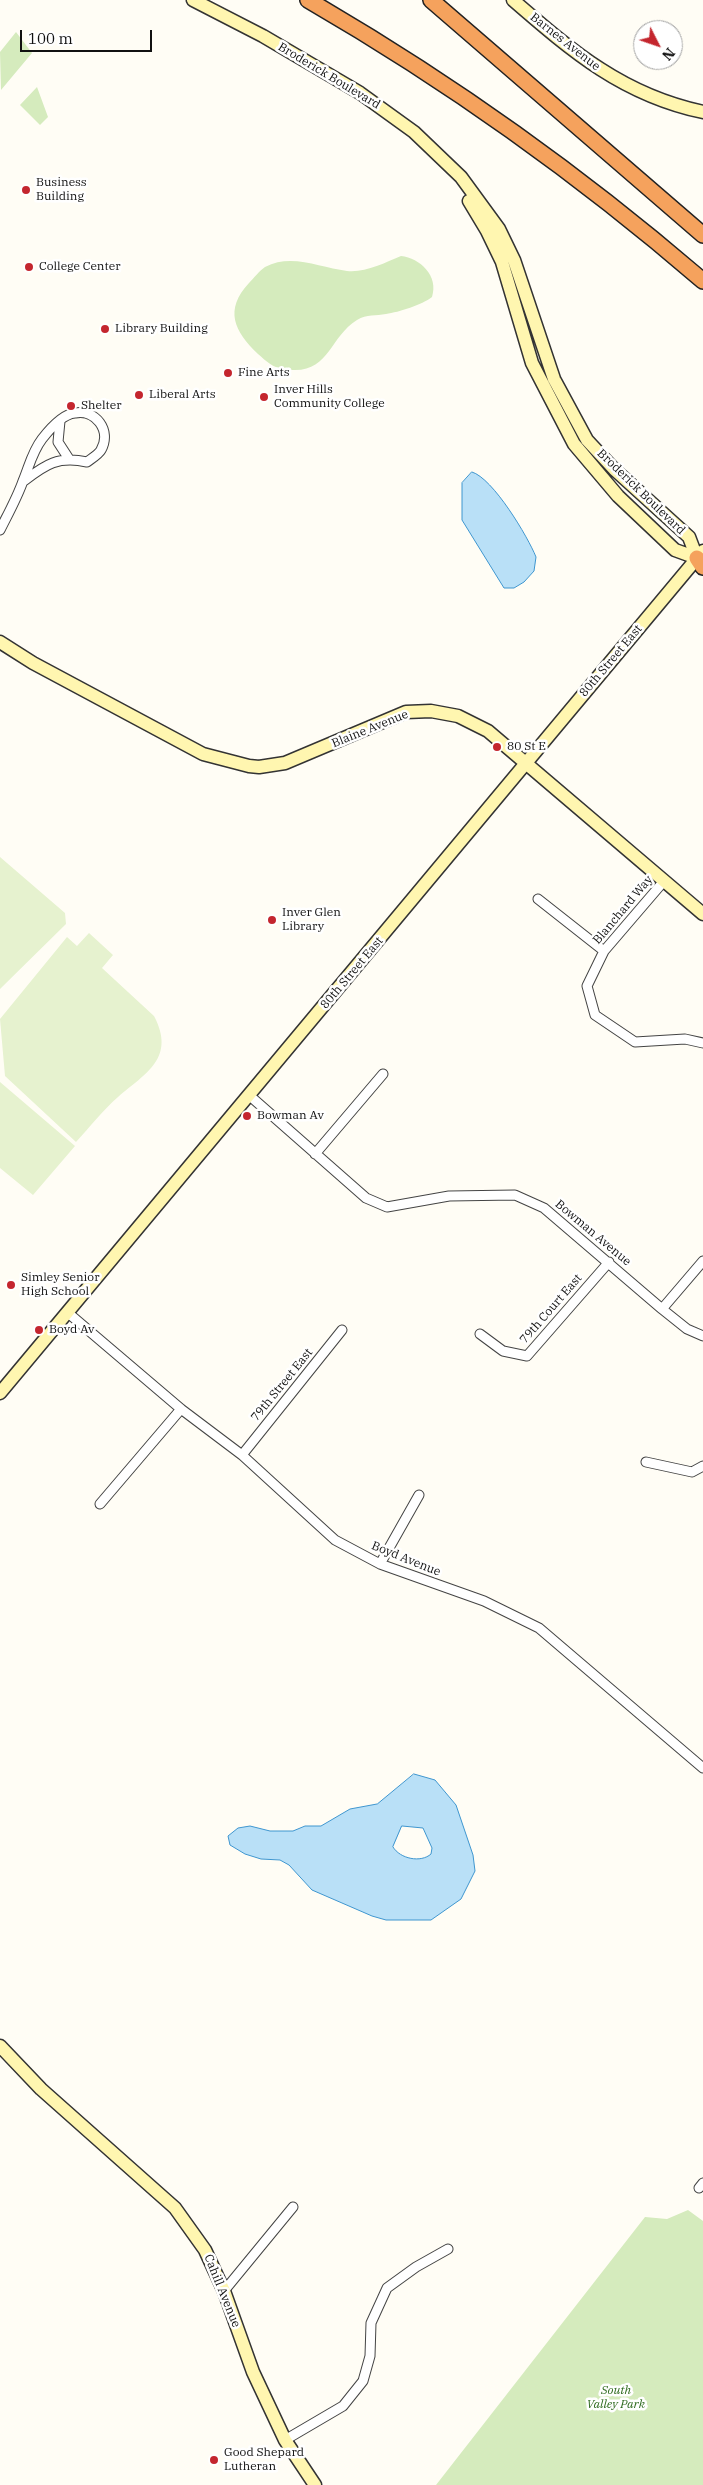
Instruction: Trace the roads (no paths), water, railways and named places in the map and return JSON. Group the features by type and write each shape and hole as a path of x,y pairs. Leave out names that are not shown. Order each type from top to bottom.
{"highway":[{"path":"308,0 421,69 537,149 622,213 703,281"},
{"path":"431,0 703,235"}],"street":[{"name":"Broderick Boulevard","path":"194,0 262,36 360,93 414,132 452,170 462,177 506,242 526,292 554,379 587,440 614,469 689,538 702,559"},
{"name":"Barnes Avenue","path":"513,0 598,70 644,93 703,112"},
{"name":"Broderick Boulevard","path":"452,170 454,178 495,246 532,363 574,444 618,496 675,550 702,559"},
{"path":"0,530 24,481 30,459 42,440 60,421 73,412 91,413 101,422 105,435 101,450 87,462 69,458 46,465 24,481"},
{"path":"60,421 58,442 69,458"},
{"name":"80th Street East","path":"0,1393 250,1096 526,762 702,559"},
{"name":"Blaine Avenue","path":"0,642 34,663 203,754 235,763 259,767 286,763 406,712 431,712 458,716 488,731 703,914"},
{"name":"Blanchard Way","path":"664,881 604,951 587,986 596,1015 635,1042 685,1038 703,1043"},
{"path":"538,899 604,951"},
{"path":"315,1154 383,1074"},
{"name":"Bowman Avenue","path":"250,1096 366,1198 387,1207 449,1196 515,1195 544,1208 662,1309 687,1329 703,1336"},
{"path":"662,1309 703,1261"},
{"name":"79th Court East","path":"480,1334 503,1351 527,1356 609,1262"},
{"name":"Boyd Avenue","path":"67,1312 181,1409 242,1455 335,1540 380,1564 484,1601 539,1628 703,1768"},
{"name":"79th Street East","path":"242,1455 342,1330"},
{"path":"100,1504 181,1409"},
{"path":"646,1462 692,1472 703,1466"},
{"path":"380,1564 419,1495"},
{"name":"Cahill Avenue","path":"0,2046 40,2089 175,2208 205,2250 224,2290 253,2372 286,2440 314,2485"},
{"path":"224,2290 292,2207"},
{"path":"286,2440 343,2406 363,2381 370,2356 370,2323 387,2288 416,2267 448,2249"}],"water":[{"path":"472,472 490,485 509,509 526,536 536,557 534,571 524,582 514,588 504,588 462,520 462,483"},
{"path":"414,1774 435,1780 456,1805 473,1855 475,1871 461,1899 431,1920 386,1920 372,1916 312,1890 289,1865 280,1860 261,1859 245,1854 230,1845 228,1836 238,1828 250,1826 270,1831 293,1831 305,1826 321,1826 350,1809 377,1804","holes":["402,1826 423,1828 432,1848 431,1854 427,1857 416,1859 405,1857 393,1847"]}],"place":[{"name":"Business Building","path":"26,190"},
{"name":"College Center","path":"29,267"},
{"name":"Library Building","path":"105,329"},
{"name":"Fine Arts","path":"228,373"},
{"name":"Liberal Arts","path":"139,395"},
{"name":"Inver Hills Community College","path":"264,397"},
{"name":"Shelter","path":"71,406"},
{"name":"80 St E","path":"497,747"},
{"name":"Inver Glen Library","path":"272,920"},
{"name":"Bowman Av","path":"247,1116"},
{"name":"Simley Senior High School","path":"11,1285"},
{"name":"Boyd Av","path":"39,1330"},
{"name":"Good Shepard Lutheran","path":"214,2460"}],"park label":[{"name":"South Valley Park","path":"616,2398"}]}
